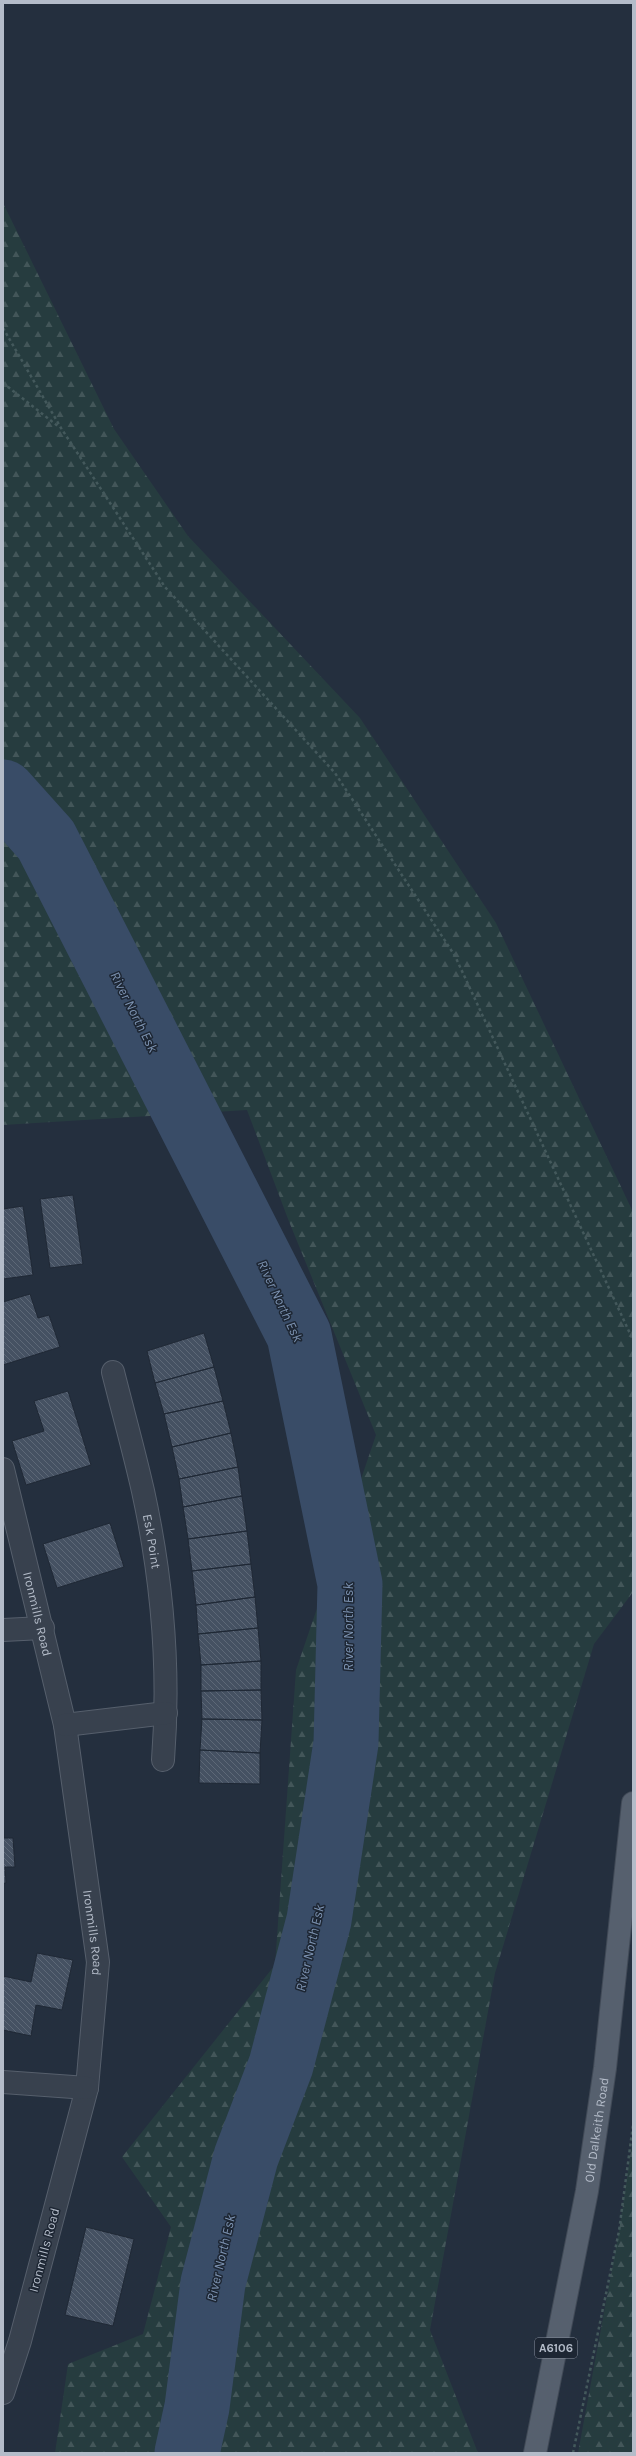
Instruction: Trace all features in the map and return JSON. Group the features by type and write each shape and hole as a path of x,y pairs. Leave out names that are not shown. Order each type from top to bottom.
{"main road":[{"name":"Old Dalkeith Road","path":"535,2453 587,2191 605,2068 633,1803"}],"street":[{"name":"Esk Point","path":"113,1372 143,1491 158,1589 164,1646 166,1713 163,1760"},
{"name":"Ironmills Road","path":"3,1469 43,1628 65,1725 98,1962 87,2088 20,2341 3,2393"},
{"path":"3,1630 43,1628"},
{"path":"65,1725 166,1713"},
{"path":"3,2082 87,2088"}],"path":[{"path":"3,328 61,428 164,587 334,773 455,956 633,1340"},
{"path":"3,383 61,428"},
{"path":"573,2453 619,2230 633,2125"}],"green space":[{"path":"3,203 114,429 188,536 360,718 496,923 633,1212 633,1592 594,1644 495,1973 430,2330 478,2453 55,2453 68,2364 143,2334 171,2227 122,2157 275,1965 296,1670 376,1435 288,1219 247,1110 3,1125"},
{"path":"633,2137 633,2453 578,2453 619,2231"}],"building":[{"path":"73,1195 83,1264 50,1268 40,1199"},
{"path":"23,1206 33,1275 3,1279 3,1209"},
{"path":"30,1294 38,1318 49,1315 60,1347 3,1365 3,1302"},
{"path":"204,1333 214,1367 155,1383 147,1351"},
{"path":"214,1367 223,1401 164,1414 155,1383"},
{"path":"68,1391 91,1465 26,1485 12,1441 44,1431 34,1401"},
{"path":"223,1401 231,1433 172,1447 164,1414"},
{"path":"231,1433 238,1467 179,1479 172,1447"},
{"path":"238,1467 242,1496 183,1507 179,1479"},
{"path":"242,1496 247,1531 188,1539 183,1507"},
{"path":"110,1523 124,1567 57,1588 43,1544"},
{"path":"247,1531 251,1564 192,1571 188,1539"},
{"path":"251,1564 255,1597 196,1605 192,1571"},
{"path":"255,1597 258,1628 198,1634 196,1605"},
{"path":"258,1628 261,1661 201,1665 198,1634"},
{"path":"261,1661 261,1690 201,1691 201,1665"},
{"path":"261,1690 262,1720 202,1719 201,1691"},
{"path":"202,1719 262,1720 260,1753 200,1750"},
{"path":"200,1750 260,1753 260,1784 199,1783"},
{"path":"3,1817 4,1838 13,1838 15,1867 5,1867 6,1883 3,1883"},
{"path":"37,1953 73,1960 62,2010 36,2005 31,2036 3,2030 3,1976 31,1982"},
{"path":"86,2227 134,2239 113,2326 65,2315"}],"waterway":[{"name":"River North Esk","path":"3,792 46,840 299,1335 350,1584 346,1743 319,1920 281,2065 246,2157 213,2283 197,2407 187,2453"}]}
